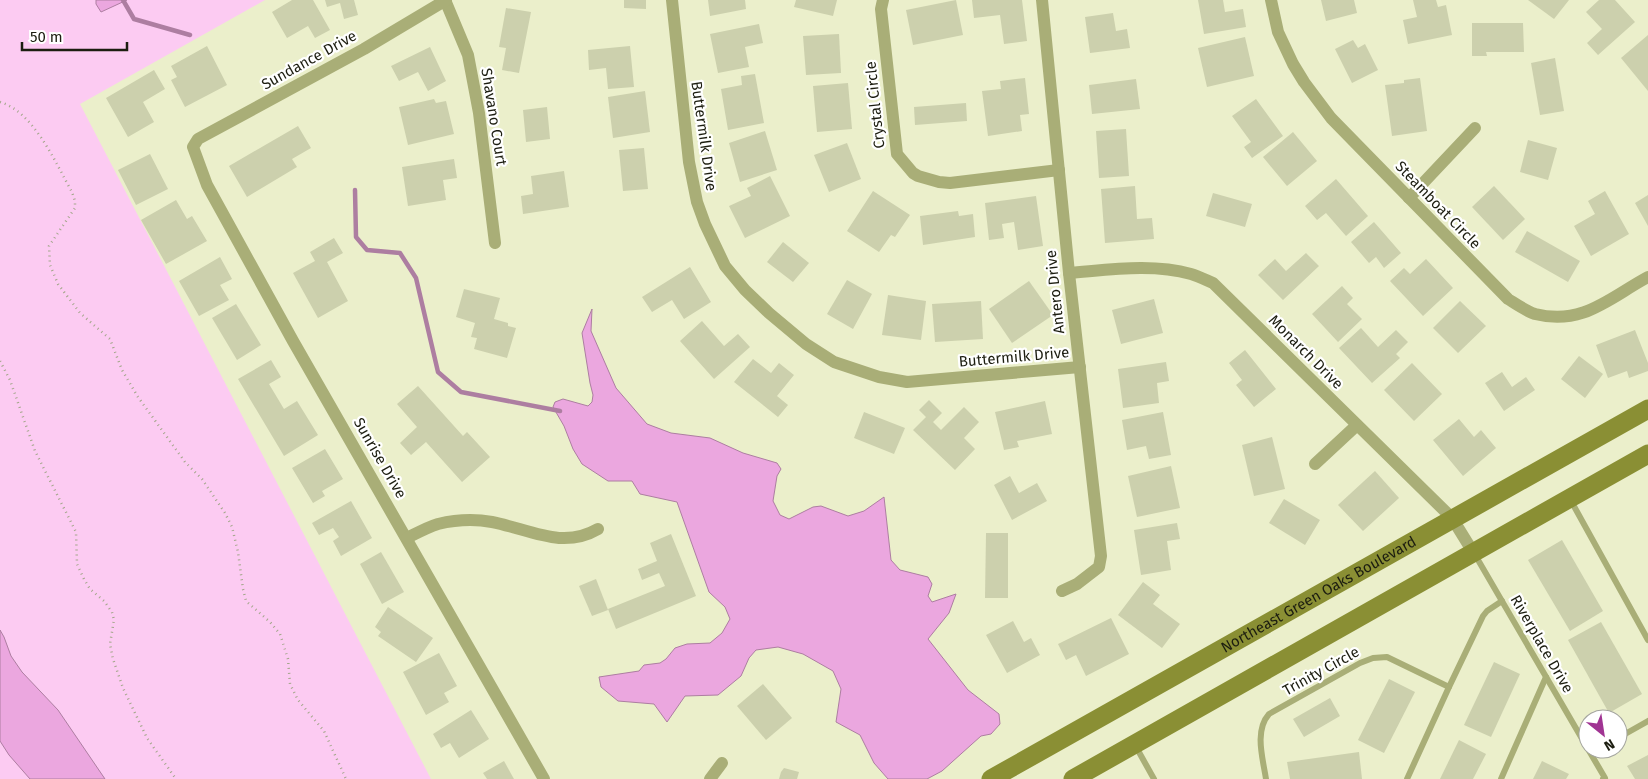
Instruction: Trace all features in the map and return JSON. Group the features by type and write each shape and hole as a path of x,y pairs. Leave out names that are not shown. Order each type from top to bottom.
{"main road":[{"name":"Northeast Green Oaks Boulevard","path":"990,779 1648,409"},
{"path":"1073,779 1648,454"}],"street":[{"name":"Sundance Drive","path":"193,151 192,147 198,139 364,49 446,0"},
{"name":"Shavano Court","path":"446,0 468,55 479,113 495,243"},
{"name":"Buttermilk Drive","path":"672,0 696,202 725,266 745,290 769,313 806,344 834,362 879,377 906,382 1080,367"},
{"name":"Crystal Circle","path":"883,0 881,9 897,154 913,173 939,182 950,183 1059,170"},
{"name":"Antero Drive","path":"1042,0 1069,272 1101,556 1098,567 1077,584 1062,591"},
{"name":"Steamboat Circle","path":"1271,0 1278,32 1293,64 1331,118 1508,299 1533,314 1559,317 1575,316 1606,304 1648,277"},
{"path":"1409,198 1475,128"},
{"name":"Sunrise Drive","path":"193,151 208,185 293,341 544,779"},
{"name":"Monarch Drive","path":"1069,272 1161,269 1191,274 1213,282 1452,518 1474,552"},
{"path":"1315,464 1357,425"},
{"path":"407,538 437,524 465,520 491,521 565,539 587,536 598,529"},
{"path":"710,779 722,763"}],"lane":[{"path":"1569,498 1648,640"},
{"name":"Riverplace Drive","path":"1474,552 1578,731"},
{"path":"1406,779 1483,616 1502,601"},
{"name":"Trinity Circle","path":"1266,779 1260,730 1264,719 1269,714 1360,663 1373,658 1388,657 1449,687"},
{"path":"1501,779 1546,677"},
{"path":"1628,733 1648,722"},
{"path":"1134,744 1154,779"},
{"name":"Riverplace Drive","path":"1594,759 1604,779"}],"path":[{"path":"0,102 26,117 36,130 63,176 75,201 72,214 49,246 50,265 58,284 80,313 110,339 122,370 138,397 185,462 202,479 225,513 232,527 238,552 246,601 270,622 280,634 288,660 290,684 298,700 324,731 346,779"},
{"path":"0,361 10,380 35,451 76,532 77,564 90,589 104,601 112,612 114,620 110,644 123,688 147,738 176,779"}],"shaded area":[{"path":"0,0 265,0 80,104 431,779 0,779"},
{"path":"96,0 127,0 101,12 96,4"},
{"path":"592,309 591,331 616,388 647,424 671,433 710,438 743,453 777,463 781,469 777,476 773,501 780,515 789,519 813,507 821,506 848,516 864,511 884,497 891,560 900,570 928,577 932,584 928,596 932,602 956,594 949,613 928,639 968,690 999,714 1000,724 991,734 981,736 942,771 927,779 888,779 874,763 860,735 836,722 841,689 833,671 803,654 778,647 756,650 749,658 741,676 718,695 685,696 667,722 654,704 618,701 601,687 599,677 639,671 644,665 660,663 675,648 687,644 710,643 722,633 730,619 725,607 709,592 677,502 640,494 632,481 608,481 582,464 553,407 555,402 563,399 588,406 592,402 593,395 582,333"},
{"path":"0,630 11,656 22,672 58,710 105,779 30,779 9,755 0,741"}],"building":[{"path":"292,0 313,0 330,30 315,38 308,26 287,38 272,12"},
{"path":"325,0 354,0 358,15 344,19 340,3 327,7"},
{"path":"624,0 646,0 646,9 624,8"},
{"path":"708,0 745,0 746,9 710,16"},
{"path":"796,0 837,0 833,16 794,7"},
{"path":"956,0 963,35 913,45 906,10"},
{"path":"972,0 1022,0 1027,41 1004,44 1000,15 974,18"},
{"path":"1198,0 1223,0 1225,12 1243,9 1246,27 1204,34"},
{"path":"1321,0 1354,0 1357,13 1326,21"},
{"path":"1413,0 1436,0 1438,7 1446,5 1452,35 1408,44 1403,20 1417,17"},
{"path":"1528,0 1569,0 1554,19"},
{"path":"1599,0 1615,0 1635,22 1598,55 1587,43 1602,29 1586,12"},
{"path":"506,8 531,12 519,73 502,70 506,48 499,47"},
{"path":"1113,13 1116,31 1127,29 1130,48 1090,53 1085,17"},
{"path":"1472,23 1523,23 1524,52 1486,52 1487,56 1472,56"},
{"path":"759,24 763,43 745,47 749,67 718,73 710,34"},
{"path":"839,34 841,73 806,75 803,36"},
{"path":"1648,35 1648,91 1621,58"},
{"path":"1245,37 1254,76 1207,87 1198,48"},
{"path":"1353,40 1358,48 1365,44 1378,70 1352,83 1335,49"},
{"path":"207,46 227,85 185,107 171,80 177,77 171,66"},
{"path":"630,46 634,87 608,89 606,68 589,70 588,50"},
{"path":"430,47 446,81 428,91 418,72 399,81 391,66"},
{"path":"1555,58 1564,111 1540,115 1531,63"},
{"path":"154,70 165,89 143,102 154,122 128,137 106,98"},
{"path":"755,74 764,123 728,130 721,89 742,85 741,76"},
{"path":"1025,78 1029,114 1020,115 1022,131 988,136 982,91 1001,89 1000,81"},
{"path":"1420,78 1427,131 1392,136 1385,85 1404,83 1404,80"},
{"path":"1136,79 1140,109 1092,114 1089,85"},
{"path":"848,83 852,129 817,132 813,86"},
{"path":"645,91 650,132 613,138 608,97"},
{"path":"434,99 436,103 446,101 454,134 408,145 399,107"},
{"path":"1256,99 1283,136 1252,158 1244,147 1251,142 1232,116"},
{"path":"966,103 967,121 915,125 914,107"},
{"path":"547,107 550,139 526,142 523,110"},
{"path":"298,126 311,148 292,159 297,167 247,197 229,166"},
{"path":"1126,129 1129,176 1099,178 1096,131"},
{"path":"765,131 777,170 740,182 729,143"},
{"path":"1293,132 1317,161 1287,186 1263,157"},
{"path":"1528,140 1557,148 1548,180 1520,172"},
{"path":"847,143 861,179 829,192 814,155"},
{"path":"644,148 648,189 623,191 619,150"},
{"path":"150,154 168,189 136,205 118,170"},
{"path":"454,159 457,178 443,180 446,200 408,206 402,167"},
{"path":"564,171 569,207 523,214 521,196 533,194 531,176"},
{"path":"770,176 790,216 745,238 729,206 751,196 747,188"},
{"path":"1336,179 1368,216 1346,236 1326,213 1317,220 1305,206"},
{"path":"1135,186 1137,219 1152,218 1154,239 1105,243 1101,189"},
{"path":"1494,186 1525,219 1503,240 1472,207"},
{"path":"873,191 910,215 895,237 891,235 879,252 847,231"},
{"path":"1605,191 1629,234 1591,256 1574,226 1595,214 1588,201"},
{"path":"1213,193 1252,204 1245,227 1206,216"},
{"path":"1648,195 1648,226 1635,203"},
{"path":"1036,196 1043,246 1018,250 1014,222 1002,224 1004,238 989,240 985,203"},
{"path":"176,200 187,219 192,216 207,241 166,264 141,220"},
{"path":"958,211 959,216 973,214 975,237 923,245 920,216"},
{"path":"1374,222 1401,253 1384,268 1376,257 1369,263 1351,242"},
{"path":"1527,231 1580,261 1568,282 1515,252"},
{"path":"334,238 343,253 327,262 348,301 318,318 293,273 315,261 310,252"},
{"path":"783,242 809,263 793,282 767,262"},
{"path":"1306,253 1319,266 1283,300 1258,275 1275,259 1286,271"},
{"path":"220,257 232,279 220,285 229,300 199,316 179,281"},
{"path":"1426,259 1453,288 1423,316 1390,281 1404,268 1410,274"},
{"path":"690,267 711,302 684,319 672,300 652,312 642,297"},
{"path":"847,280 872,294 853,329 827,314"},
{"path":"1029,281 1053,315 1012,343 989,309"},
{"path":"1342,286 1353,298 1347,304 1362,319 1338,342 1312,314"},
{"path":"464,289 500,298 494,319 508,323 508,326 516,328 507,358 474,349 477,338 471,337 475,323 456,317"},
{"path":"888,295 926,301 921,340 882,335"},
{"path":"1154,299 1163,333 1121,344 1112,310"},
{"path":"981,301 983,339 935,342 932,304"},
{"path":"1460,301 1486,326 1458,353 1433,328"},
{"path":"236,304 261,345 237,360 212,318"},
{"path":"702,321 724,346 738,334 750,347 714,379 680,341"},
{"path":"1361,328 1378,347 1396,330 1408,342 1396,354 1400,358 1372,383 1339,348"},
{"path":"1635,330 1648,363 1648,371 1629,378 1627,371 1608,378 1596,345"},
{"path":"1245,350 1276,389 1254,407 1236,385 1242,380 1229,363"},
{"path":"1579,356 1603,374 1585,398 1561,379"},
{"path":"753,359 771,373 779,363 794,375 777,396 788,405 778,417 734,382"},
{"path":"271,360 281,377 269,384 284,409 297,401 318,435 284,456 238,379"},
{"path":"1166,362 1169,381 1157,383 1159,403 1123,408 1118,369"},
{"path":"1412,363 1442,394 1414,421 1384,390"},
{"path":"1502,372 1512,387 1526,377 1535,390 1504,411 1485,383"},
{"path":"418,386 463,436 467,432 490,457 462,482 426,442 411,455 400,443 417,427 397,404"},
{"path":"929,400 942,413 933,422 941,430 964,407 979,422 964,438 975,449 955,470 913,430 926,417 919,410"},
{"path":"1045,401 1052,434 1017,441 1019,447 1004,450 995,412"},
{"path":"864,412 905,428 894,454 854,438"},
{"path":"1163,412 1171,455 1149,459 1146,446 1127,450 1122,420"},
{"path":"1459,419 1474,437 1481,430 1496,448 1463,476 1433,440"},
{"path":"1272,437 1285,489 1254,496 1242,445"},
{"path":"325,449 343,479 322,491 325,496 313,503 292,468"},
{"path":"1171,466 1180,508 1137,517 1128,476"},
{"path":"1375,471 1399,498 1363,531 1338,505"},
{"path":"1010,476 1019,493 1037,483 1047,501 1012,520 994,485"},
{"path":"1284,499 1320,520 1305,545 1269,523"},
{"path":"351,501 372,538 341,556 333,541 339,537 333,528 319,535 312,523"},
{"path":"1177,523 1180,539 1167,541 1171,570 1141,575 1134,530"},
{"path":"986,533 1008,533 1008,598 985,598"},
{"path":"671,534 696,596 616,629 608,609 665,586 659,573 642,580 638,569 657,561 650,543"},
{"path":"1562,540 1603,611 1570,631 1528,560"},
{"path":"381,552 404,592 382,604 360,564"},
{"path":"596,579 608,610 592,616 579,586"},
{"path":"1143,582 1160,595 1153,604 1180,624 1162,648 1118,615"},
{"path":"388,607 433,638 416,662 378,636 381,632 375,627"},
{"path":"1111,618 1129,654 1086,676 1076,655 1066,660 1058,644"},
{"path":"1013,621 1024,642 1031,638 1040,655 1007,673 986,635"},
{"path":"1601,622 1642,694 1616,709 1607,709 1568,640"},
{"path":"439,653 457,686 444,693 449,702 426,715 403,672"},
{"path":"1494,662 1520,674 1491,737 1464,725"},
{"path":"1389,679 1415,692 1384,753 1358,740"},
{"path":"763,684 792,718 766,740 737,706"},
{"path":"1330,698 1340,716 1304,737 1293,719"},
{"path":"471,710 489,739 459,758 450,743 441,748 433,734"},
{"path":"1459,740 1486,754 1473,779 1440,779"},
{"path":"1359,752 1362,779 1290,779 1287,762"},
{"path":"1648,755 1648,779 1635,779 1627,766"},
{"path":"504,761 514,779 487,779 483,773"},
{"path":"1542,761 1569,774 1566,779 1533,779"},
{"path":"784,768 799,772 797,779 779,779"}],"waterway":[{"path":"123,0 134,19 190,35"},
{"path":"355,190 356,237 367,250 400,253 416,278 438,372 461,392 560,411"}]}
